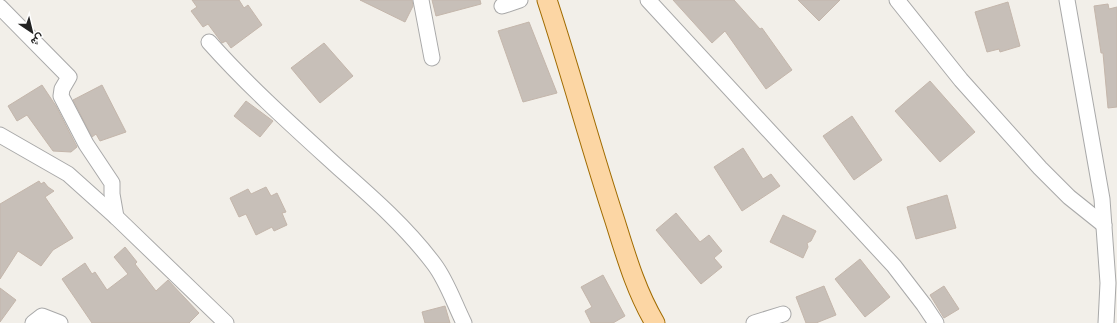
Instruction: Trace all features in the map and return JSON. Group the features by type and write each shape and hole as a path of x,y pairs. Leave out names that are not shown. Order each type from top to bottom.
{"main road":[{"path":"546,0 562,46 602,181 636,284 655,323"}],"street":[{"path":"421,0 432,58"},
{"path":"502,6 520,0"},
{"path":"648,0 894,266 936,323"},
{"path":"897,0 961,80 1040,168 1069,197 1104,225"},
{"path":"1067,0 1102,199 1104,225 1113,280 1106,323"},
{"path":"0,8 69,77 62,89 61,96 86,144 112,183 112,194 116,218"},
{"path":"209,42 303,135 387,212 420,246 446,282 464,323"},
{"path":"0,135 68,174 116,218 217,321"},
{"path":"754,323 783,314"},
{"path":"33,323 42,316 60,323"}],"building":[{"path":"192,0 239,0 244,8 248,5 262,25 231,48 226,41 222,43 208,24 203,27 191,11 197,7"},
{"path":"360,0 412,0 413,6 405,22"},
{"path":"432,0 480,0 481,4 436,16"},
{"path":"673,0 734,0 760,29 762,28 792,70 766,89 725,31 712,43"},
{"path":"798,0 840,0 819,21"},
{"path":"1008,2 1020,46 1000,52 999,49 987,52 975,12"},
{"path":"1108,4 1109,9 1117,7 1117,107 1108,108 1103,53 1101,53 1094,6"},
{"path":"529,22 557,93 523,102 498,31"},
{"path":"324,43 353,76 320,103 291,68"},
{"path":"930,81 975,132 940,162 895,111"},
{"path":"42,85 56,106 77,147 71,152 53,151 27,115 17,121 8,106"},
{"path":"102,85 126,132 100,141 96,134 92,137 73,100"},
{"path":"246,101 273,121 260,137 234,116"},
{"path":"852,116 882,160 854,180 823,136"},
{"path":"743,148 763,179 771,174 780,186 742,211 714,167"},
{"path":"39,181 41,184 44,182 54,191 45,197 73,238 53,250 41,266 18,251 0,279 0,204"},
{"path":"266,187 271,196 277,193 286,212 282,213 287,225 274,231 272,227 256,235 246,214 239,217 230,198 248,189 251,194"},
{"path":"947,195 956,228 916,239 907,207"},
{"path":"676,213 700,242 709,235 722,251 714,258 722,267 701,284 656,230"},
{"path":"783,215 816,231 811,241 807,243 808,247 803,258 770,242"},
{"path":"125,247 137,262 135,264 156,291 168,280 199,313 189,323 92,323 62,279 85,263 92,274 95,272 107,290 128,274 114,257"},
{"path":"860,259 890,297 865,317 835,279"},
{"path":"603,275 625,316 613,323 591,323 585,311 592,307 581,287"},
{"path":"824,286 836,315 816,323 806,323 796,297"},
{"path":"944,286 959,309 944,318 930,295"},
{"path":"0,288 16,300 0,322"},
{"path":"445,306 450,323 425,323 422,312"}]}
